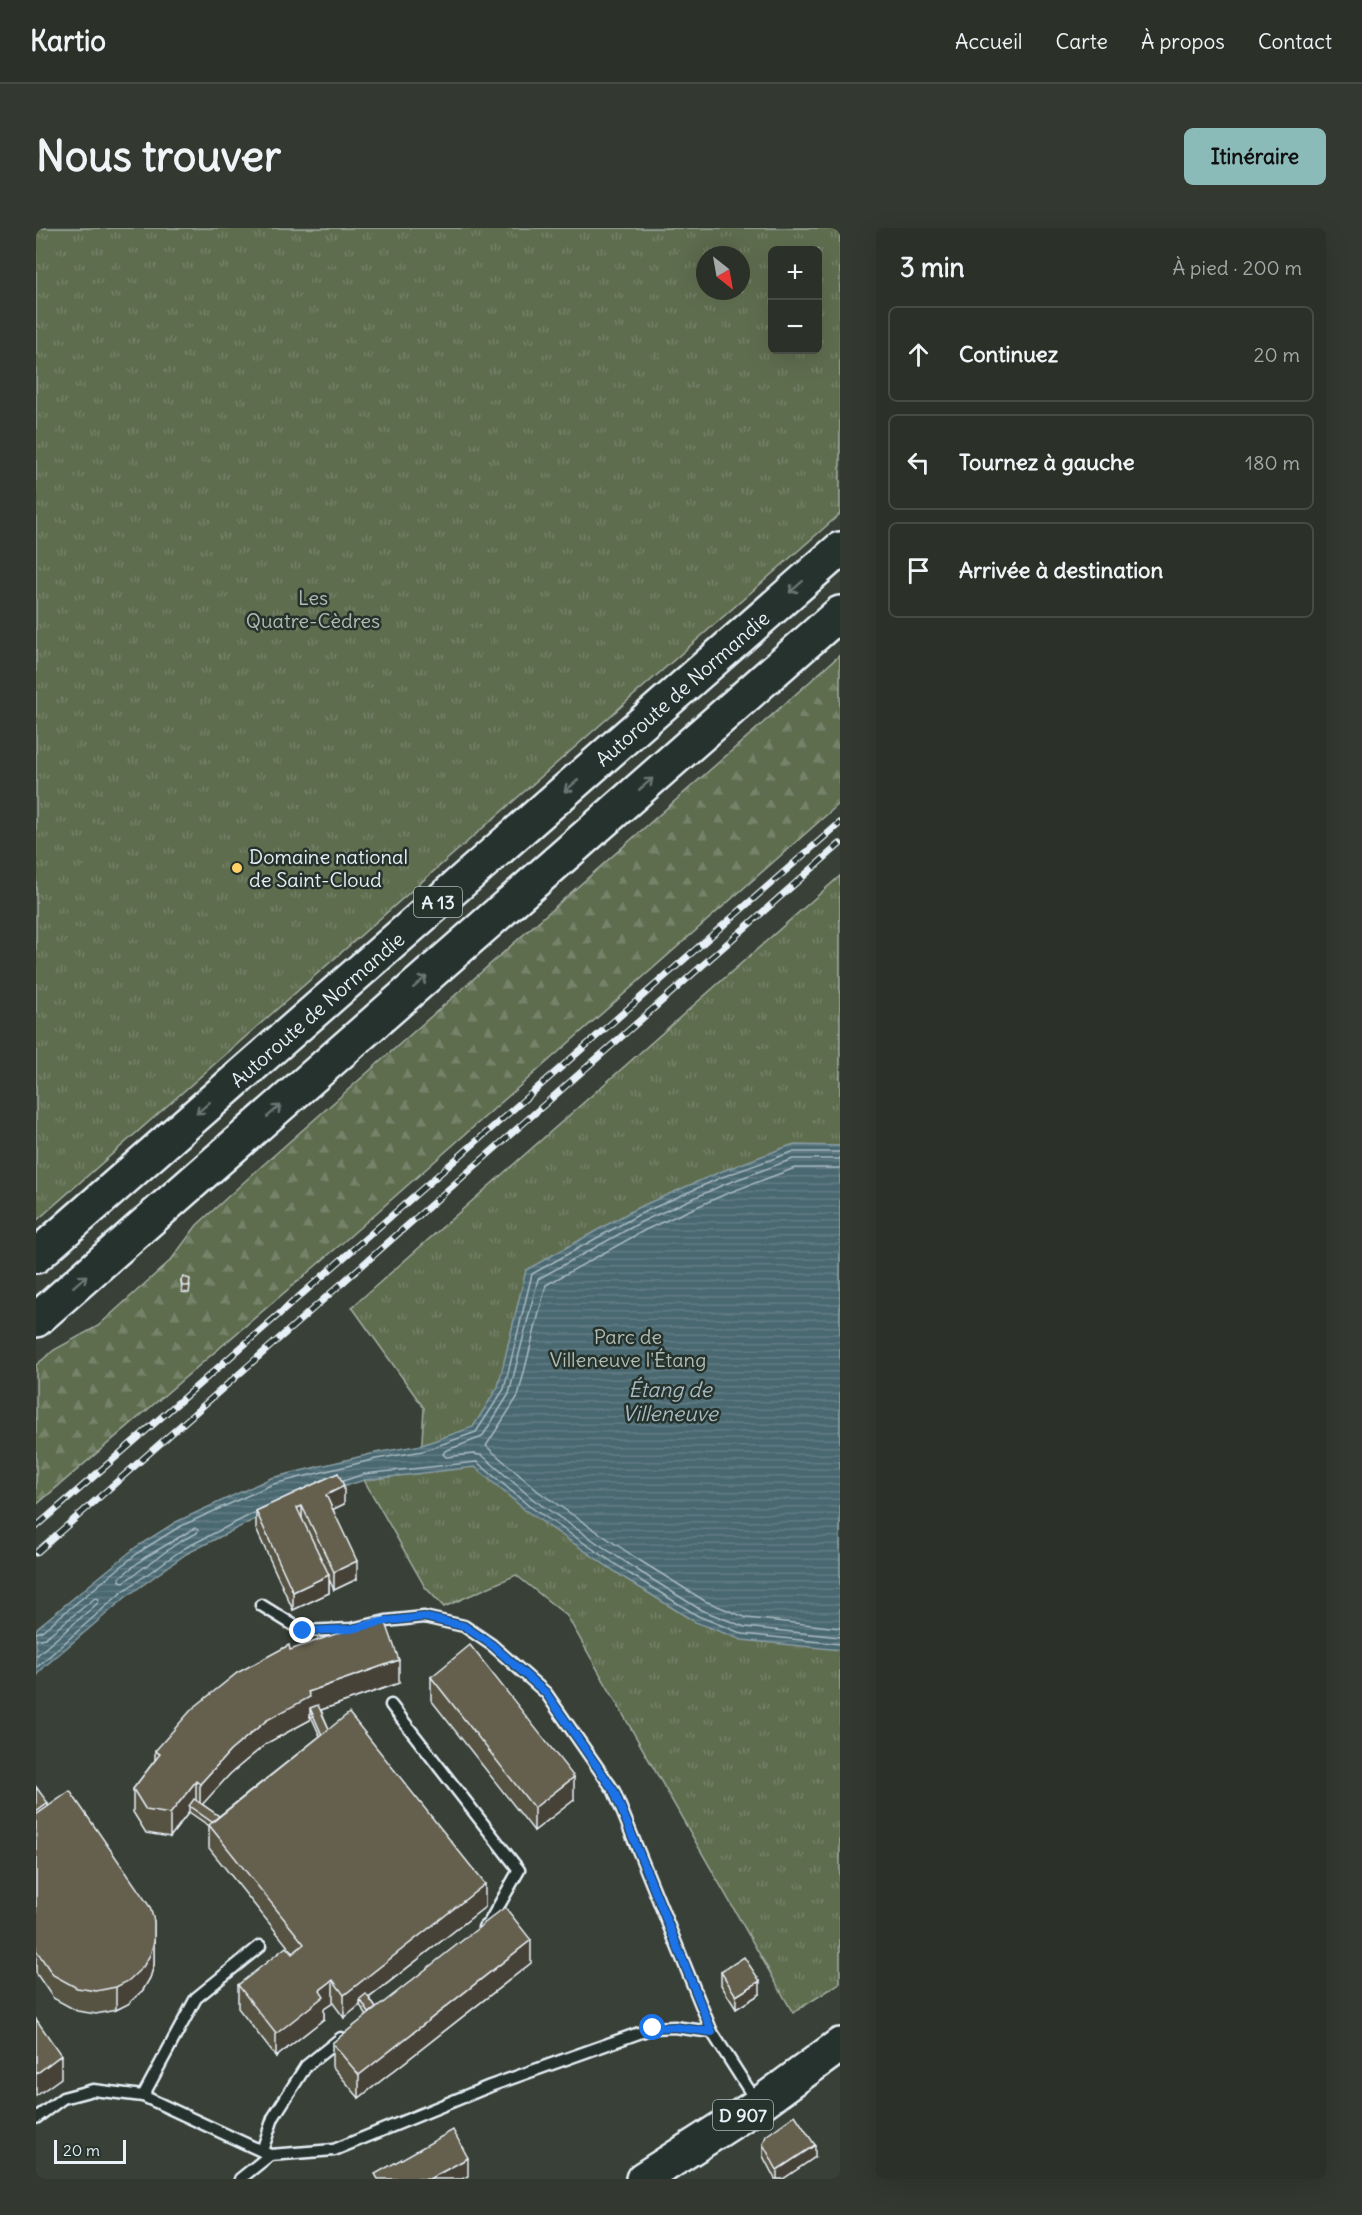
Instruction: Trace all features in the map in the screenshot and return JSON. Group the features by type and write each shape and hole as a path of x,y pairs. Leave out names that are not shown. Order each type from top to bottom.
{"main road":[{"name":"Autoroute de Normandie","path":"36,1256 840,549"},
{"name":"A 13","path":"36,1320 840,614"},
{"name":"D 907","path":"643,2179 758,2105 840,2046"}],"lane":[{"path":"261,1605 303,1631 351,1629 386,1621 424,1617 464,1626 492,1645 546,1693 614,1791 712,2032 758,2105"},
{"path":"391,1705 519,1870 489,1923 470,1937"},
{"path":"143,2096 196,1998 260,1946"},
{"path":"36,2118 63,2098 93,2090 143,2096 266,2153 334,2150 490,2086 653,2028 674,2027 712,2032"},
{"path":"240,2179 266,2153 273,2118 306,2066 352,2030"}],"green space":[{"name":"Domaine national de Saint-Cloud","path":"36,228 840,228 840,514 36,1221"},
{"path":"840,655 840,803 340,1245 36,1505 36,1365 54,1350 98,1326 171,1260 197,1225 255,1172"},
{"name":"Parc de Villeneuve l'Étang","path":"840,876 840,1983 793,2013 567,1616 516,1575 444,1607 425,1587 364,1480 420,1473 424,1408 352,1307"}],"water":[{"name":"Étang de Villeneuve","path":"791,1145 840,1146 840,1650 742,1640 695,1622 626,1579 525,1510 475,1467 364,1480 273,1510 186,1554 126,1597 44,1667 36,1677 36,1630 38,1627 136,1547 176,1522 271,1478 375,1453 422,1445 473,1427 498,1387 526,1270 637,1208 720,1172"}],"building":[{"path":"183,1277 190,1279 189,1286 182,1286"},
{"path":"338,1473 344,1486 326,1495 357,1561 334,1572 302,1506 297,1508 329,1575 293,1592 256,1511"},
{"path":"384,1617 399,1660 308,1692 310,1697 267,1720 230,1751 200,1784 196,1781 170,1814 146,1810 133,1789 160,1754 155,1751 192,1709 237,1673 289,1645 290,1650"},
{"path":"470,1645 574,1777 534,1808 431,1677"},
{"path":"318,1705 329,1729 322,1735 310,1708"},
{"path":"349,1713 485,1884 344,1995 333,1980 320,1990 324,1996 276,2034 238,1985 286,1947 292,1954 304,1944 209,1825"},
{"path":"36,1787 48,1803 36,1812"},
{"path":"70,1791 150,1907 154,1921 154,1942 143,1967 128,1981 116,1987 96,1991 77,1988 53,1975 36,1950 36,1815"},
{"path":"194,1799 219,1816 212,1822 189,1806"},
{"path":"505,1907 531,1940 359,2075 332,2043"},
{"path":"744,1957 760,1981 736,1996 721,1972"},
{"path":"366,1994 376,2008 369,2013 360,1999"},
{"path":"36,2019 61,2055 36,2074"},
{"path":"795,2115 815,2145 777,2170 763,2144 766,2136"},
{"path":"453,2130 468,2158 429,2179 378,2179 375,2174"}],"railway":[{"path":"36,1527 840,823"},
{"path":"36,1553 840,844"}],"place":[{"name":"Domaine national de Saint-Cloud","path":"237,868"}],"route":[{"path":"303,1631 351,1629 386,1621 424,1617 464,1626 492,1645 546,1693 614,1791 712,2032 674,2027 653,2028"}],"park label":[{"name":"Les Quatre-Cèdres","path":"313,608"}]}
